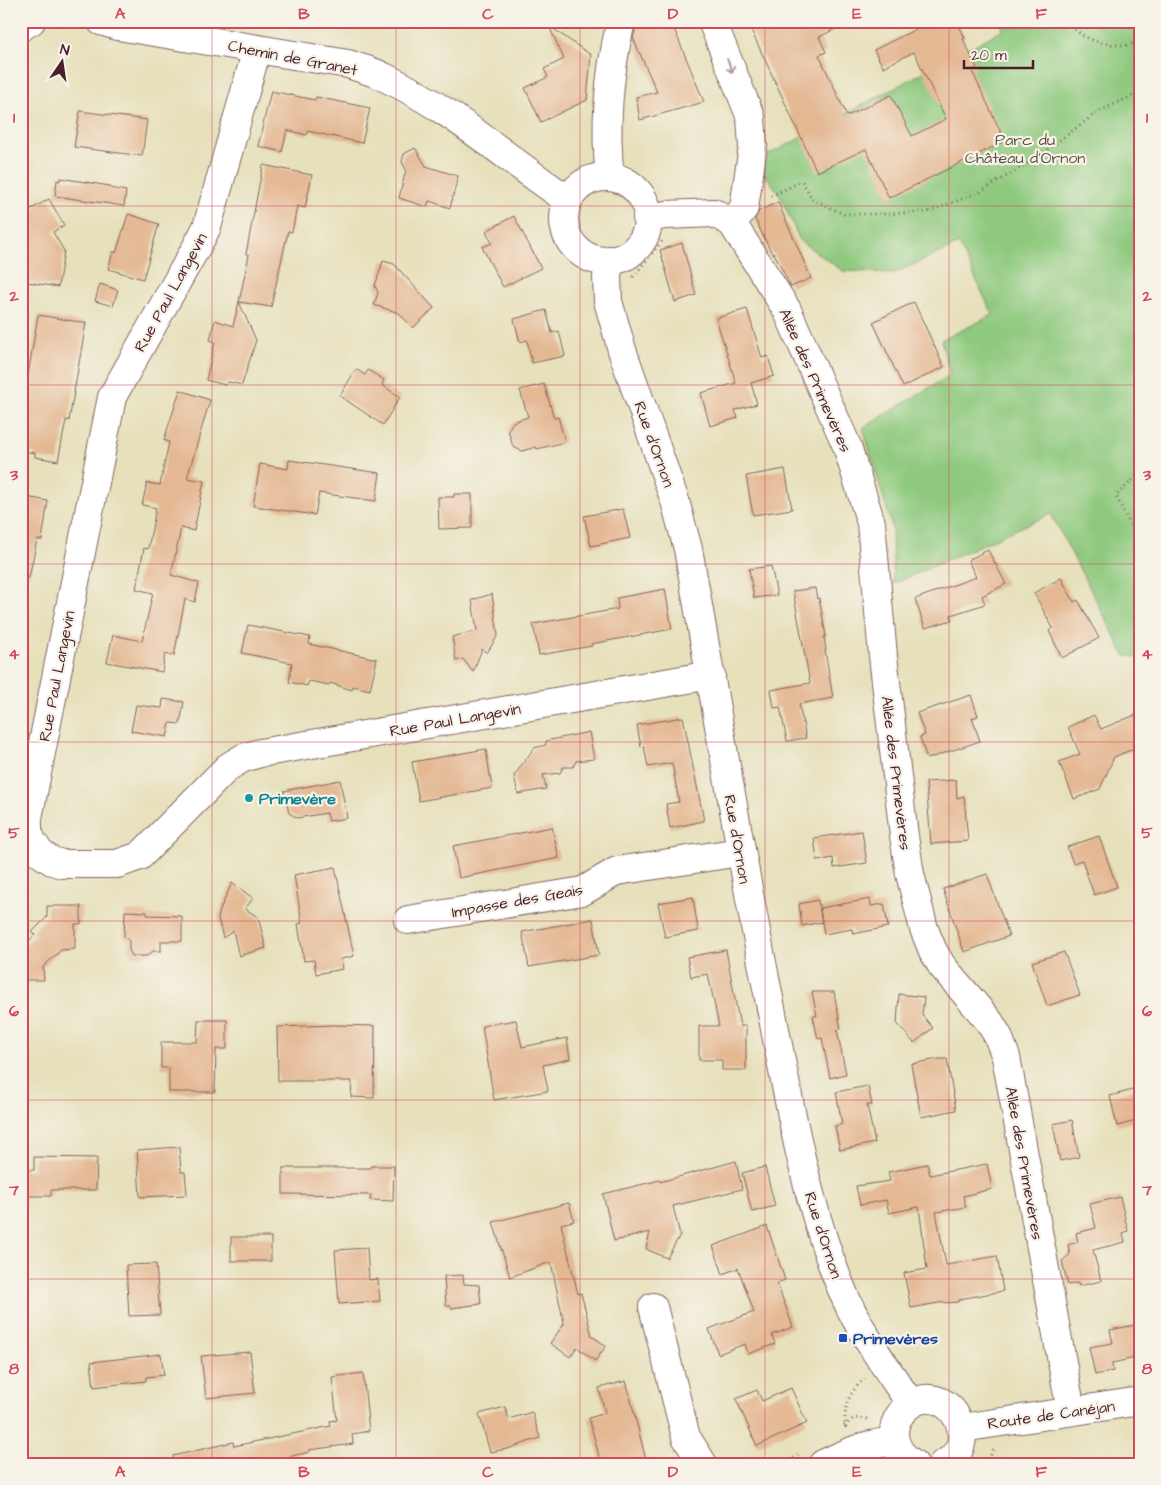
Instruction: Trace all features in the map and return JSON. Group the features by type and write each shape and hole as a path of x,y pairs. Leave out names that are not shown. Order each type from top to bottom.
{"street":[{"path":"21,27 31,21"},
{"name":"Chemin de Granet","path":"101,21 118,26 348,64 383,76 446,112 568,200"},
{"path":"610,177 606,146 608,109 614,50 621,21"},
{"path":"648,218 666,214 714,213 738,216 754,146 752,118 712,21"},
{"name":"Rue Paul Langevin","path":"257,49 207,227 112,398 28,818 28,831 40,853 52,861 62,864 117,864 140,856 228,767 244,758 260,753 710,675"},
{"path":"610,177 622,180 632,186 646,206 648,218 643,238 629,254 609,260 596,260 585,255 575,247 568,237 564,224 564,212 568,200 575,189 585,182 597,178 610,177"},
{"name":"Allée des Primevères","path":"738,216 787,310 847,446 871,523 883,656 910,874 924,929 933,951 942,966 989,1021 998,1036 1006,1057 1071,1411"},
{"name":"Rue d'Ornon","path":"609,260 607,278 608,301 622,350 678,509 688,549 740,852 808,1188 840,1285 864,1335 911,1404"},
{"name":"Impasse des Geais","path":"408,920 583,891 617,870 740,852"},
{"path":"653,1307 686,1437 703,1464"},
{"path":"914,1464 899,1452 894,1433 898,1417 911,1404 921,1400 943,1403 952,1409 958,1418 962,1428 962,1438 960,1446 947,1463"},
{"name":"Route de Canéjan","path":"962,1428 1140,1401"},
{"path":"823,1464 852,1450 878,1442 895,1442"}],"path":[{"path":"1069,21 1072,27 1094,42 1127,46 1140,41"},
{"path":"738,216 802,181 812,199 844,214 928,212 980,192 1030,162 1098,112 1140,92"},
{"path":"1140,473 1116,496 1140,545"},
{"path":"852,1450 845,1425 846,1408 851,1394 860,1382 885,1367"}],"green space":[{"name":"Parc du Château d'Ornon","path":"1001,21 1140,21 1140,657 1125,656 1051,514 893,584 892,527 863,428 950,375 941,340 993,315 959,244 895,273 843,271 800,241 779,193 755,162 1003,30"}],"building":[{"path":"638,21 671,21 704,102 640,120 636,97 657,92 633,38"},
{"path":"747,21 852,21 819,37 826,52 819,55 847,116 891,95 912,136 946,119 914,52 883,67 874,50 920,27 918,21 957,21 965,38 963,39 977,68 972,71 1005,141 889,198 866,149 817,172"},
{"path":"549,26 591,55 587,100 541,122 525,88 548,77 544,69 564,59"},
{"path":"271,91 315,100 316,97 370,108 362,143 308,131 307,135 287,130 282,152 258,146"},
{"path":"80,111 147,120 142,156 74,147"},
{"path":"415,148 426,166 458,176 450,208 429,201 427,207 399,198 406,170 402,162 404,154"},
{"path":"263,165 312,175 305,208 297,206 292,232 288,231 271,307 239,302 249,255 246,254"},
{"path":"60,178 110,186 110,188 126,191 124,206 55,196 57,180 60,181"},
{"path":"49,199 64,225 53,232 64,251 58,287 21,281 21,210 28,211"},
{"path":"778,202 811,278 791,287 755,219 759,211"},
{"path":"128,214 159,224 143,279 108,269 113,252 116,253"},
{"path":"514,216 541,268 503,287 482,247 492,243 486,231"},
{"path":"682,243 696,295 675,302 660,250"},
{"path":"383,261 394,264 434,308 413,328 399,313 374,305 378,293 375,286"},
{"path":"100,284 118,290 113,306 95,301"},
{"path":"239,302 256,340 242,385 229,382 225,385 206,380 215,342 210,340 215,320 233,326"},
{"path":"914,302 944,367 903,387 873,322"},
{"path":"747,309 762,358 768,356 774,376 751,383 757,404 735,410 738,418 710,426 701,393 736,383 716,318"},
{"path":"546,310 552,333 559,331 565,356 532,363 527,340 520,342 514,319"},
{"path":"38,315 86,323 69,421 66,420 58,461 35,457 35,453 21,451 21,417"},
{"path":"356,369 365,375 368,370 384,380 382,385 400,397 383,425 340,396"},
{"path":"544,384 554,418 558,417 565,442 522,451 513,447 508,430 513,422 528,417 520,390"},
{"path":"180,390 210,400 187,478 204,481 194,531 181,528 171,575 199,583 195,602 185,599 174,656 165,654 162,672 107,662 113,635 142,641 153,593 136,589 144,548 148,549 156,508 142,505 147,483 160,485 169,442 164,440"},
{"path":"289,460 380,473 376,501 319,493 315,515 253,506 260,464 288,469"},
{"path":"785,469 792,509 753,515 746,476"},
{"path":"454,494 472,494 472,528 439,529 438,497 454,497"},
{"path":"21,496 48,501 42,540 37,540 29,578 21,577"},
{"path":"623,509 630,538 591,546 584,516"},
{"path":"988,550 1006,584 982,596 985,604 951,615 952,620 925,628 915,599 976,577 968,560"},
{"path":"771,566 777,595 754,598 749,569"},
{"path":"1061,578 1074,602 1078,600 1099,638 1062,658 1049,631 1053,628 1034,593"},
{"path":"815,588 817,599 819,598 826,636 824,637 825,650 833,698 799,704 806,738 787,741 780,707 774,708 771,690 810,683 793,591"},
{"path":"665,589 672,629 539,655 533,624 618,609 617,598"},
{"path":"492,594 498,635 487,653 482,649 473,672 463,659 456,661 452,637 477,631 472,600"},
{"path":"248,625 310,637 309,644 377,659 370,690 353,686 352,690 330,683 329,685 309,681 307,686 289,682 292,663 242,653"},
{"path":"971,695 978,716 972,718 980,741 927,759 920,737 925,735 917,713"},
{"path":"163,699 184,702 180,724 170,723 167,737 131,731 136,705 162,708"},
{"path":"1140,713 1140,746 1114,757 1100,789 1074,799 1059,762 1080,754 1068,727 1094,715 1101,729"},
{"path":"683,717 704,821 670,828 666,804 679,802 672,763 648,767 644,746 641,747 637,725"},
{"path":"589,732 594,759 576,761 573,767 563,767 560,773 543,775 546,789 518,794 514,776 534,748 546,745 546,741"},
{"path":"486,749 492,788 419,801 412,762"},
{"path":"340,780 347,818 329,821 327,813 297,818 289,813 284,791"},
{"path":"956,780 957,798 964,796 968,841 931,844 926,782"},
{"path":"552,827 559,858 459,878 453,846"},
{"path":"862,831 867,863 834,868 833,858 817,861 814,838"},
{"path":"1099,836 1117,887 1094,895 1082,860 1073,863 1067,847"},
{"path":"335,867 354,956 341,959 343,969 316,974 314,960 304,961 298,924 302,923 294,875"},
{"path":"987,874 1009,936 964,952 943,889"},
{"path":"232,883 253,898 245,909 258,917 266,948 239,956 233,931 223,938 218,918"},
{"path":"693,897 698,931 665,937 658,903"},
{"path":"870,899 871,906 884,904 888,927 853,934 852,929 824,934 820,908"},
{"path":"818,900 822,922 802,926 799,904"},
{"path":"47,906 81,906 81,924 75,924 75,949 61,950 43,967 44,980 21,980 21,949 35,935 32,932 47,917"},
{"path":"125,911 147,912 147,915 182,916 182,941 161,941 161,951 153,951 147,956 132,956 129,950 129,941 124,936"},
{"path":"593,919 599,955 529,967 522,932"},
{"path":"726,950 740,1026 746,1026 746,1070 722,1070 722,1060 699,1060 699,1026 719,1026 708,974 691,977 687,957"},
{"path":"1064,952 1080,995 1047,1006 1032,962"},
{"path":"812,992 834,992 841,1029 837,1030 846,1074 830,1078 822,1038 818,1039 813,1016 817,1016"},
{"path":"899,994 924,997 922,1015 933,1028 914,1043 897,1023"},
{"path":"198,1020 227,1020 227,1049 216,1049 215,1092 169,1092 169,1068 161,1068 161,1042 197,1042"},
{"path":"516,1020 522,1047 567,1038 570,1059 543,1065 548,1091 494,1100 482,1026"},
{"path":"375,1026 374,1098 351,1097 352,1081 278,1081 277,1027"},
{"path":"947,1059 956,1110 921,1117 911,1064"},
{"path":"868,1086 872,1105 867,1105 875,1143 840,1150 835,1126 842,1124 836,1092"},
{"path":"1140,1088 1140,1120 1117,1126 1110,1096"},
{"path":"1072,1120 1079,1157 1060,1161 1053,1124"},
{"path":"179,1147 181,1172 185,1172 187,1195 140,1197 137,1150"},
{"path":"34,1157 97,1158 96,1190 51,1190 51,1196 21,1196 21,1170 34,1170"},
{"path":"736,1161 742,1189 673,1206 680,1235 667,1258 646,1249 650,1232 614,1241 603,1194 660,1180 660,1182"},
{"path":"927,1164 930,1175 987,1164 992,1189 963,1196 966,1207 936,1212 946,1265 997,1256 1003,1291 960,1299 958,1302 944,1302 911,1308 904,1273 927,1269 919,1207 889,1213 886,1200 860,1205 856,1186 890,1181 888,1172"},
{"path":"371,1166 394,1166 393,1201 370,1200 371,1195 283,1194 283,1168 371,1168"},
{"path":"765,1167 775,1206 752,1212 742,1173"},
{"path":"1120,1197 1128,1231 1123,1233 1125,1242 1093,1250 1101,1281 1079,1286 1078,1283 1068,1285 1062,1261 1070,1254 1068,1245 1078,1242 1076,1233 1096,1228 1090,1204"},
{"path":"569,1203 574,1221 561,1224 578,1294 581,1293 592,1336 606,1346 595,1361 577,1347 570,1357 550,1343 564,1324 551,1262 510,1277 493,1222"},
{"path":"767,1226 785,1280 777,1283 793,1327 772,1335 775,1344 748,1354 745,1344 718,1354 709,1329 754,1312 738,1268 723,1274 713,1246"},
{"path":"231,1237 271,1237 271,1261 231,1261"},
{"path":"367,1248 369,1280 378,1279 380,1301 339,1304 335,1250"},
{"path":"156,1264 160,1315 129,1316 126,1265"},
{"path":"463,1275 464,1284 479,1285 481,1304 451,1308 451,1306 446,1306 444,1276"},
{"path":"1140,1324 1140,1357 1112,1363 1113,1371 1095,1375 1089,1347 1113,1343 1110,1330"},
{"path":"250,1352 255,1393 206,1398 201,1356"},
{"path":"161,1354 164,1375 146,1377 146,1381 94,1387 91,1362"},
{"path":"363,1373 369,1431 352,1434 353,1444 309,1450 309,1452 259,1464 174,1464 173,1456 233,1442 234,1446 331,1426 330,1421 337,1420 332,1377"},
{"path":"626,1381 647,1464 601,1464 589,1418 605,1413 599,1388"},
{"path":"791,1388 807,1423 757,1446 736,1399 757,1390 762,1401"},
{"path":"505,1407 509,1419 532,1412 540,1438 507,1449 490,1452 479,1414"}],"place":[{"name":"Primevère","path":"249,798"},
{"name":"Primevères","path":"843,1338"}]}
